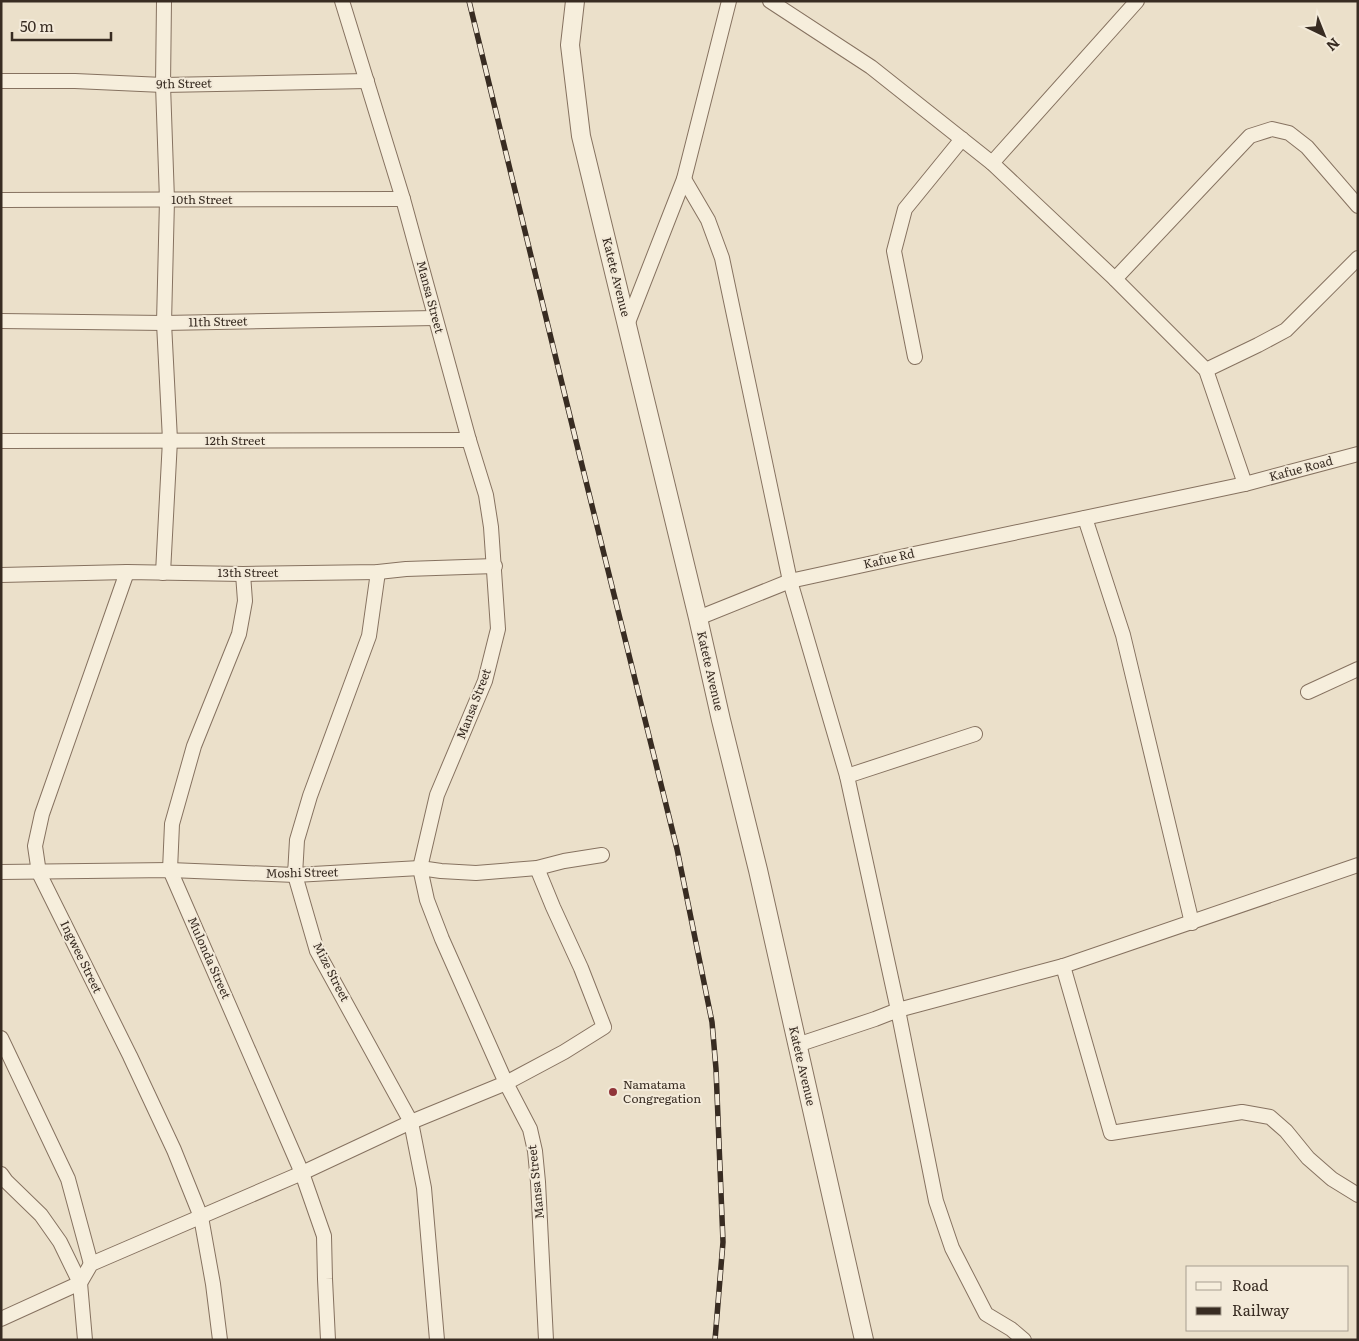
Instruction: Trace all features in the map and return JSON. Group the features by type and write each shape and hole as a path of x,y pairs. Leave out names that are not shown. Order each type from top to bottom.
{"street":[{"path":"163,573 170,440 164,323 167,200 163,86 164,1"},
{"name":"Mansa Street","path":"342,1 403,199 469,440 486,495 491,527 498,629 485,681 438,795 420,868 427,900 442,939 506,1083 530,1129 535,1151 538,1182 546,1340"},
{"name":"Katete Avenue","path":"575,1 570,45 581,136 698,618 720,720 758,870 864,1340"},
{"path":"628,325 684,179 729,1"},
{"path":"770,1 871,67 992,163 1115,279 1206,370 1245,484"},
{"path":"992,163 1137,1"},
{"name":"9th Street","path":"1,81 75,81 163,86 366,80"},
{"path":"1115,279 1250,136 1272,129 1289,132 1307,147 1358,206"},
{"path":"915,357 894,251 905,209 962,139"},
{"path":"684,179 708,220 722,258 790,581 847,776 898,1010 936,1200 952,1248 986,1314 1011,1329 1024,1340"},
{"name":"10th Street","path":"1,200 403,199"},
{"path":"1206,370 1286,330 1358,258"},
{"name":"11th Street","path":"1,321 164,323 435,318"},
{"name":"12th Street","path":"1,441 469,440"},
{"name":"Kafue Road","path":"1085,518 1245,484 1358,454"},
{"path":"1085,518 1123,634 1192,923"},
{"name":"Kafue Rd","path":"698,618 790,581 1085,518"},
{"name":"13th Street","path":"1,575 126,572 242,574 378,572 406,569 495,566"},
{"name":"Ingwee Street","path":"126,572 42,814 35,846 40,873 166,1133 202,1217 220,1340"},
{"name":"Mize Street","path":"378,572 369,636 310,796 298,840 295,874 317,951 411,1122 424,1188 437,1340"},
{"name":"Mulonda Street","path":"242,574 245,601 239,634 194,746 172,824 170,870 302,1173 324,1236 328,1340"},
{"path":"1308,692 1358,669"},
{"path":"847,776 975,734"},
{"name":"Moshi Street","path":"1,872 170,870 295,874 420,868 476,873 537,868 602,855"},
{"path":"797,1045 898,1010 1063,966 1358,865"},
{"path":"1,1319 80,1284 91,1264 302,1173 411,1122 506,1083 564,1052 604,1027 581,968 537,868"},
{"path":"1063,966 1111,1133 1242,1112 1270,1117 1286,1131 1308,1158 1332,1179 1358,1194"},
{"path":"1,1038 68,1179 91,1264"},
{"path":"1,1174 41,1214 60,1242 80,1284 85,1340"}],"railway":[{"path":"469,1 677,849 712,1022 716,1069 723,1242 715,1340"}],"place":[{"name":"Namatama Congregation","path":"613,1092"}]}
